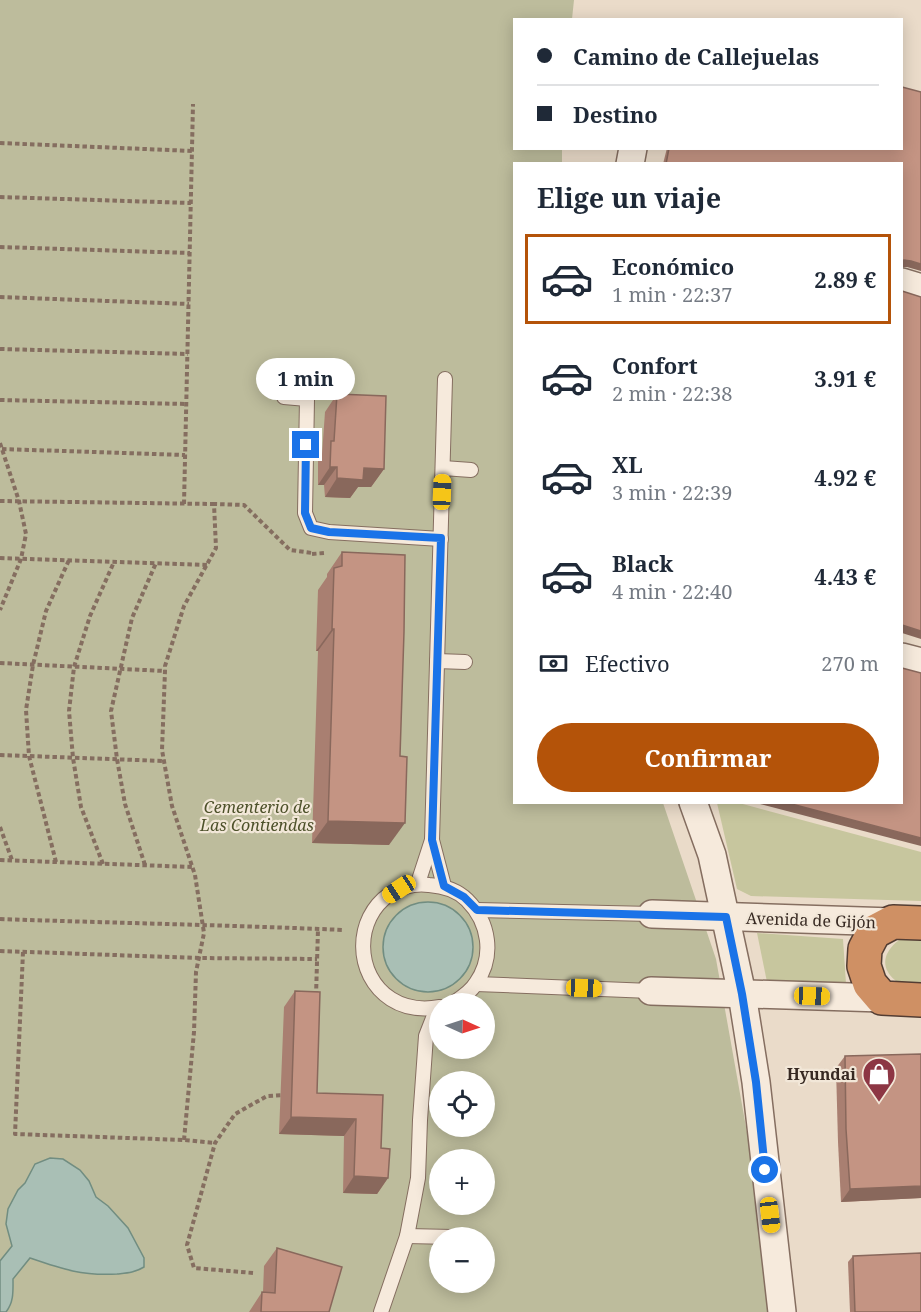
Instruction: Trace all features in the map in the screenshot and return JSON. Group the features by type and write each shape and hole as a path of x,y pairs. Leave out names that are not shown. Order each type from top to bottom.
{"highway":[{"path":"907,923 874,932 865,949 864,966 870,984 882,998 921,1000"}],"street":[{"path":"903,282 921,288"},
{"path":"903,657 921,662"},
{"path":"694,804 712,855 742,994 756,1082 782,1312"},
{"name":"Avenida de Gijón","path":"652,914 907,923"},
{"path":"651,991 882,998"}],"lane":[{"path":"418,884 432,840 445,379"},
{"path":"284,397 307,399 305,513 311,528 329,532 441,538"},
{"path":"443,468 471,470"},
{"path":"437,661 465,662"},
{"path":"432,840 444,886"},
{"path":"429,1008 405,1006 390,999 378,988 363,958 362,941 366,925 374,910 385,898 399,889 418,884 444,886 464,897 477,910 485,928 488,947 484,967 476,984 467,993"},
{"name":"Avenida de Gijón","path":"477,910 652,914"},
{"path":"476,984 651,991"},
{"path":"415,1008 426,1036"},
{"path":"381,1312 407,1236 418,1178 426,1036 429,1029"},
{"path":"407,1236 429,1236"}],"path":[{"path":"184,504 193,104"},
{"path":"0,143 192,151"},
{"path":"0,197 191,203"},
{"path":"0,247 190,253"},
{"path":"0,297 189,304"},
{"path":"0,349 188,354"},
{"path":"0,400 186,404"},
{"path":"0,443 19,501 26,534 21,559 0,610"},
{"path":"2,449 185,455"},
{"path":"0,501 244,505 290,550 312,554 334,553"},
{"path":"184,1140 194,1032 196,972 204,933 195,875 172,806 162,750 165,666 184,606 216,548 214,504"},
{"path":"311,528 312,554"},
{"path":"0,558 207,565"},
{"path":"56,862 29,756 26,710 33,665 46,612 69,560"},
{"path":"103,864 81,807 73,758 69,711 74,667 90,616 114,562"},
{"path":"145,865 125,804 111,711 132,618 156,563"},
{"path":"0,663 165,671"},
{"path":"0,755 164,761"},
{"path":"0,827 12,861"},
{"path":"0,860 193,867"},
{"path":"0,919 347,930"},
{"path":"316,1004 318,929"},
{"path":"0,951 317,960"},
{"path":"23,952 15,1134 215,1143"},
{"path":"254,1273 194,1268 187,1245 215,1143 235,1114 267,1096 290,1095"}],"green space":[{"name":"Cementerio de Las Contiendas","path":"0,0 574,0 572,18 513,18 513,150 562,150 562,162 513,162 513,804 663,804 716,959 779,1312 0,1312"},
{"path":"717,804 743,804 921,852 921,901 751,896 737,889"},
{"path":"757,933 843,939 846,984 767,982"},
{"path":"902,938 921,939 921,984 898,983 886,967 888,952"}],"shaded area":[{"path":"428,902 445,905 460,915 470,930 473,947 470,964 460,979 445,989 428,992 411,989 396,979 386,964 383,947 386,930 396,915 411,905"},
{"path":"50,1158 63,1159 80,1170 89,1181 96,1197 108,1206 128,1228 144,1258 144,1267 127,1273 93,1274 62,1268 30,1258 13,1279 9,1308 6,1312 0,1312 0,1261 12,1246 6,1224 8,1209 35,1164"}],"building":[{"path":"903,87 921,92 921,264 903,260 903,162 666,162 669,150 903,150"},
{"path":"903,291 921,297 921,631 903,625"},
{"path":"337,394 386,396 384,469 364,468 363,480 337,478 337,467 330,467"},
{"path":"342,552 405,555 400,756 407,757 405,823 328,821 334,568 342,566"},
{"path":"903,668 921,673 921,838 792,804 903,804"},
{"path":"295,991 320,992 317,1093 383,1095 381,1148 390,1149 388,1178 354,1176 356,1119 291,1117"},
{"path":"921,1054 921,1186 850,1189 845,1056"},
{"path":"277,1248 342,1267 329,1312 261,1312 262,1292 275,1293"},
{"path":"921,1253 921,1312 855,1312 853,1256"}],"place":[{"name":"Hyundai","path":"879,1103"}],"route":[{"path":"306,445 305,513 311,528 329,532 441,538 432,840 444,886 464,897 477,910 726,917 742,994 756,1082 765,1170"}]}
